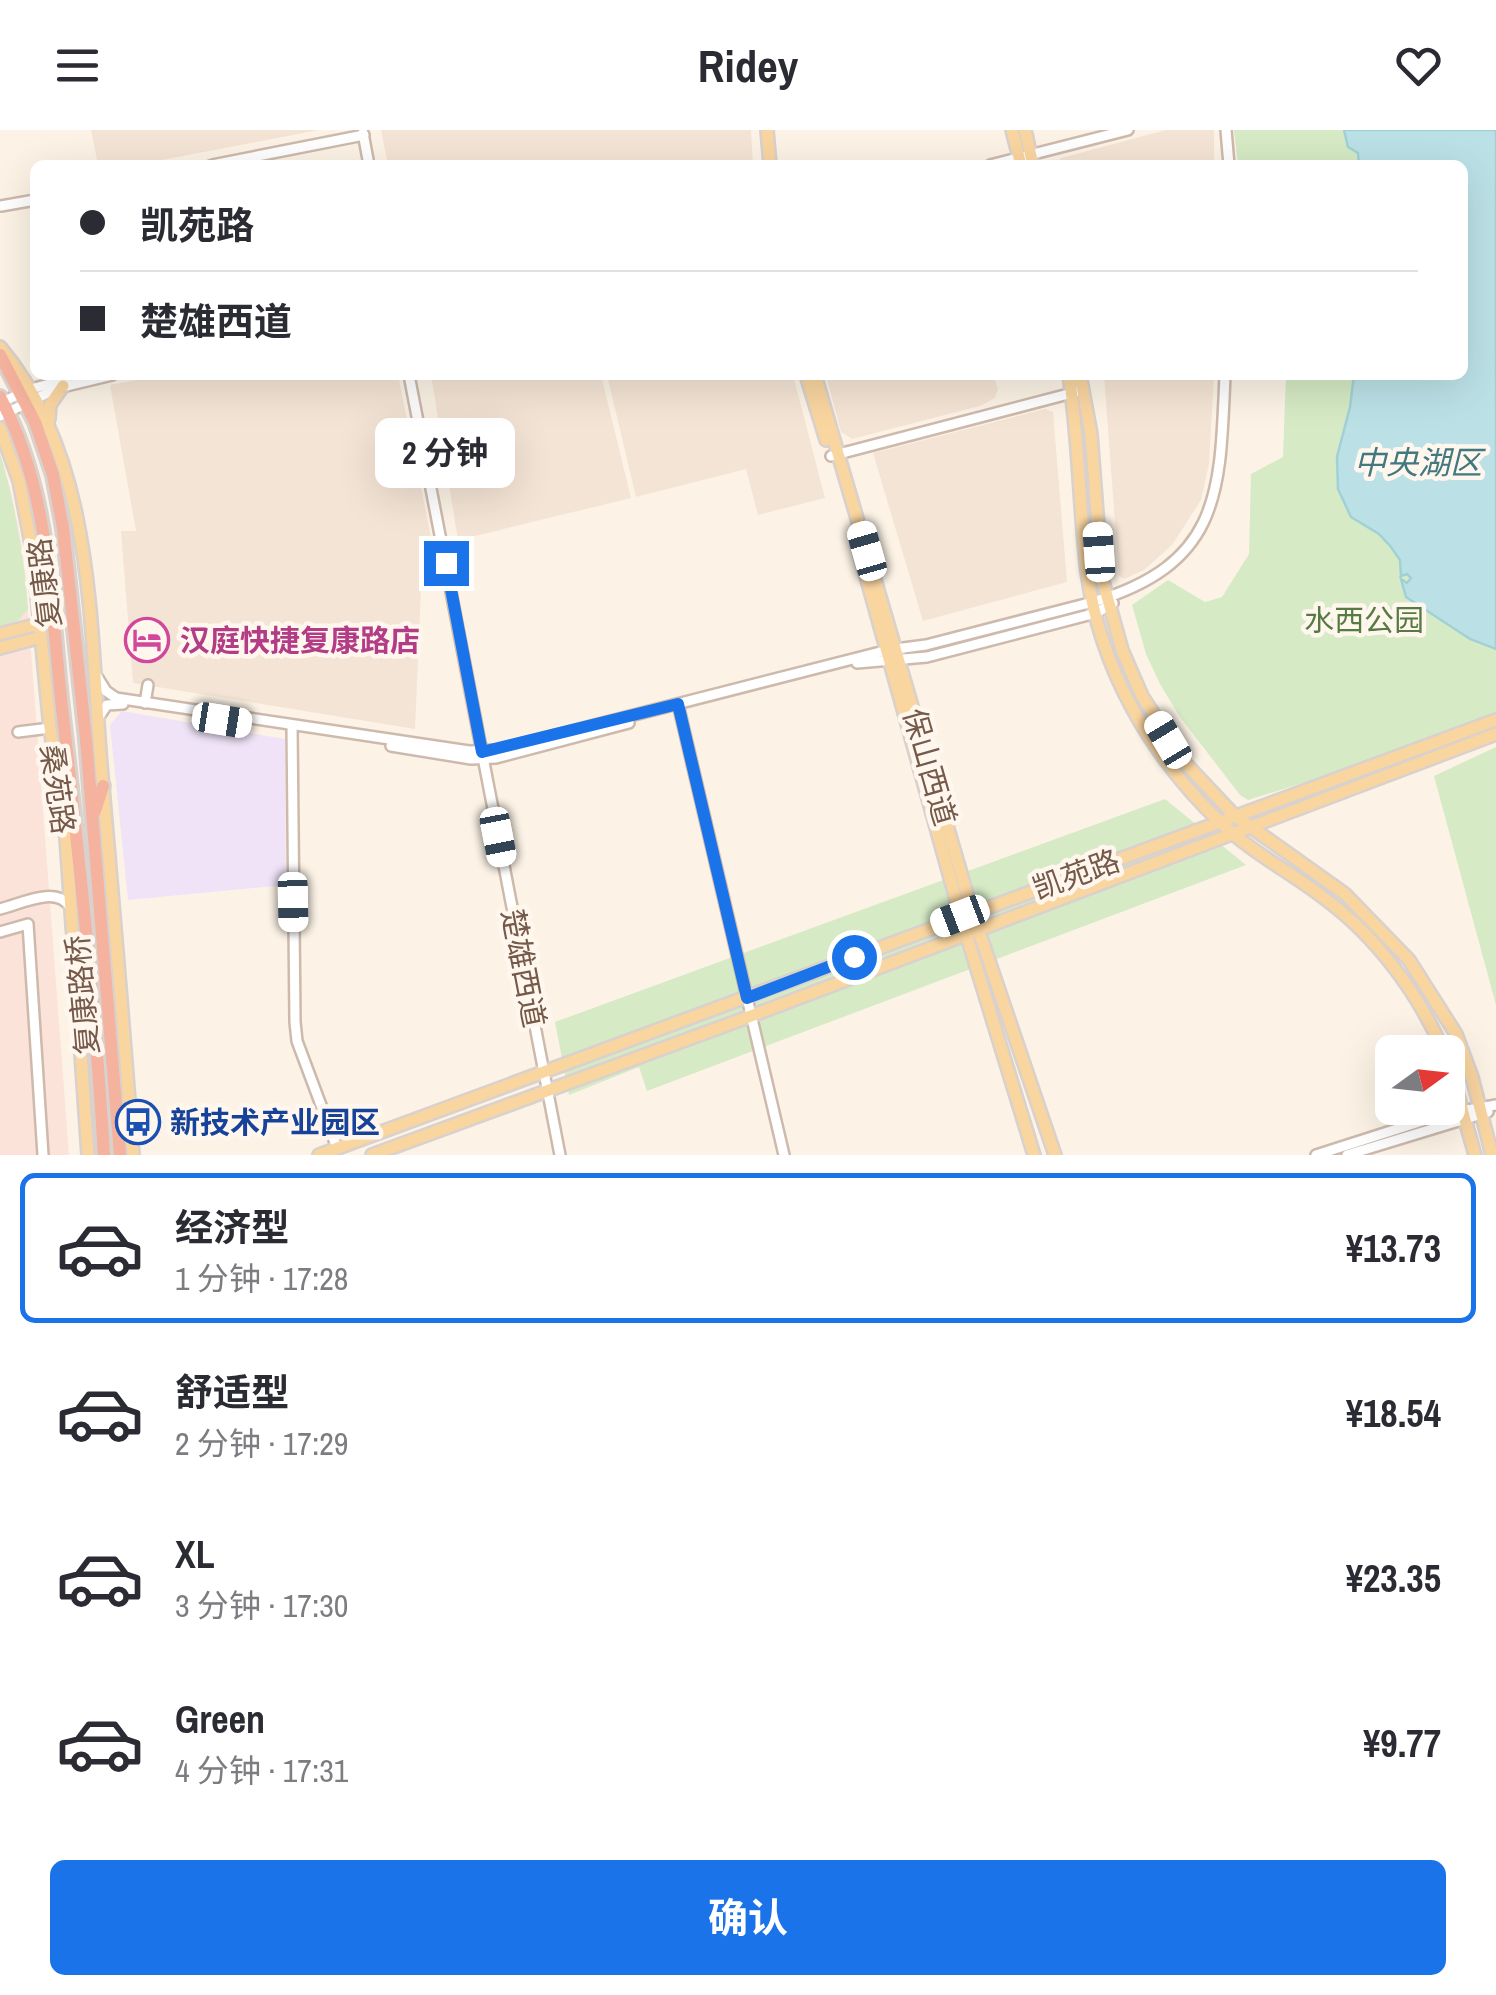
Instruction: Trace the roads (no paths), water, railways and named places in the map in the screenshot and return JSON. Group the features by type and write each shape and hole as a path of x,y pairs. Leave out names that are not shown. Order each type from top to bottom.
{"highway":[{"name":"复康路","path":"0,351 17,403 44,534 77,827"},
{"name":"复康路","path":"17,403 45,449 59,503 94,825"},
{"path":"60,784 68,757"},
{"path":"94,825 102,779"},
{"name":"复康路桥","path":"94,825 120,1155"},
{"name":"复康路桥","path":"77,827 104,1155"}],"main road":[{"path":"762,160 763,130"},
{"path":"763,130 769,160"},
{"path":"1012,130 1024,160"},
{"path":"1024,160 1025,130"},
{"name":"保山西道","path":"808,380 835,455"},
{"name":"保山西道","path":"816,380 1034,1155"},
{"path":"1072,380 1078,392"},
{"path":"1079,380 1085,548 1118,678 1143,728 1165,760 1254,850 1328,901 1371,940 1412,993 1435,1035"},
{"path":"64,386 50,405 49,423 76,518 94,672 133,1155"},
{"path":"17,403 49,423"},
{"name":"桑苑路","path":"17,403 8,449 30,530 50,728 62,799 88,1155"},
{"path":"1101,605 1154,718 1186,764 1234,815"},
{"path":"0,634 40,630"},
{"path":"0,648 40,630"},
{"name":"凯苑路","path":"1233,828 1234,815 1496,720"},
{"name":"凯苑路","path":"372,1155 751,1016 1205,843 1233,828 1496,734"},
{"path":"86,739 102,779"},
{"path":"62,799 77,827"},
{"path":"1233,828 1263,838 1346,894 1388,935 1456,1034 1472,1078 1470,1112 1475,1155"},
{"name":"凯苑路","path":"320,1155 1193,831 1233,828"},
{"path":"1205,843 1228,841 1254,850"},
{"path":"958,884 979,898 1006,900"},
{"path":"969,913 1011,917"},
{"name":"保山西道","path":"972,932 1056,1155"},
{"path":"1465,1102 1492,1155"}],"street":[{"path":"1027,160 1128,130"},
{"path":"1028,160 1143,130"},
{"path":"1225,130 1227,160"},
{"path":"236,160 363,133 369,160"},
{"path":"0,206 30,201"},
{"path":"17,403 72,380"},
{"path":"17,403 90,380"},
{"name":"楚雄西道","path":"410,380 560,1155"},
{"path":"98,718 105,707 117,703 482,755 1101,605 1151,585 1176,567 1206,528 1223,477 1227,380"},
{"path":"835,455 1078,392"},
{"path":"94,672 113,696 292,728"},
{"path":"145,702 148,685"},
{"path":"679,707 784,1155"},
{"path":"18,732 50,728"},
{"path":"292,728 297,1042 338,1148"},
{"path":"0,908 57,891 69,878"},
{"path":"0,908 52,895 64,899 71,910"},
{"path":"0,932 28,924 44,1155"},
{"path":"1465,1114 1496,1108"},
{"path":"1316,1155 1425,1125"},
{"path":"1347,1155 1430,1125"}],"water":[{"name":"中央湖区","path":"1344,130 1496,130 1496,649 1470,639 1406,597 1401,579 1407,583 1411,578 1407,574 1401,576 1400,560 1379,534 1351,517 1338,489 1337,457 1353,380 1468,380 1468,160 1359,160 1358,153 1348,147"}],"place":[{"name":"汉庭快捷复康路店","path":"147,640"},
{"name":"新技术产业园区","path":"138,1122"}],"park label":[{"name":"水西公园","path":"1364,620"}]}
